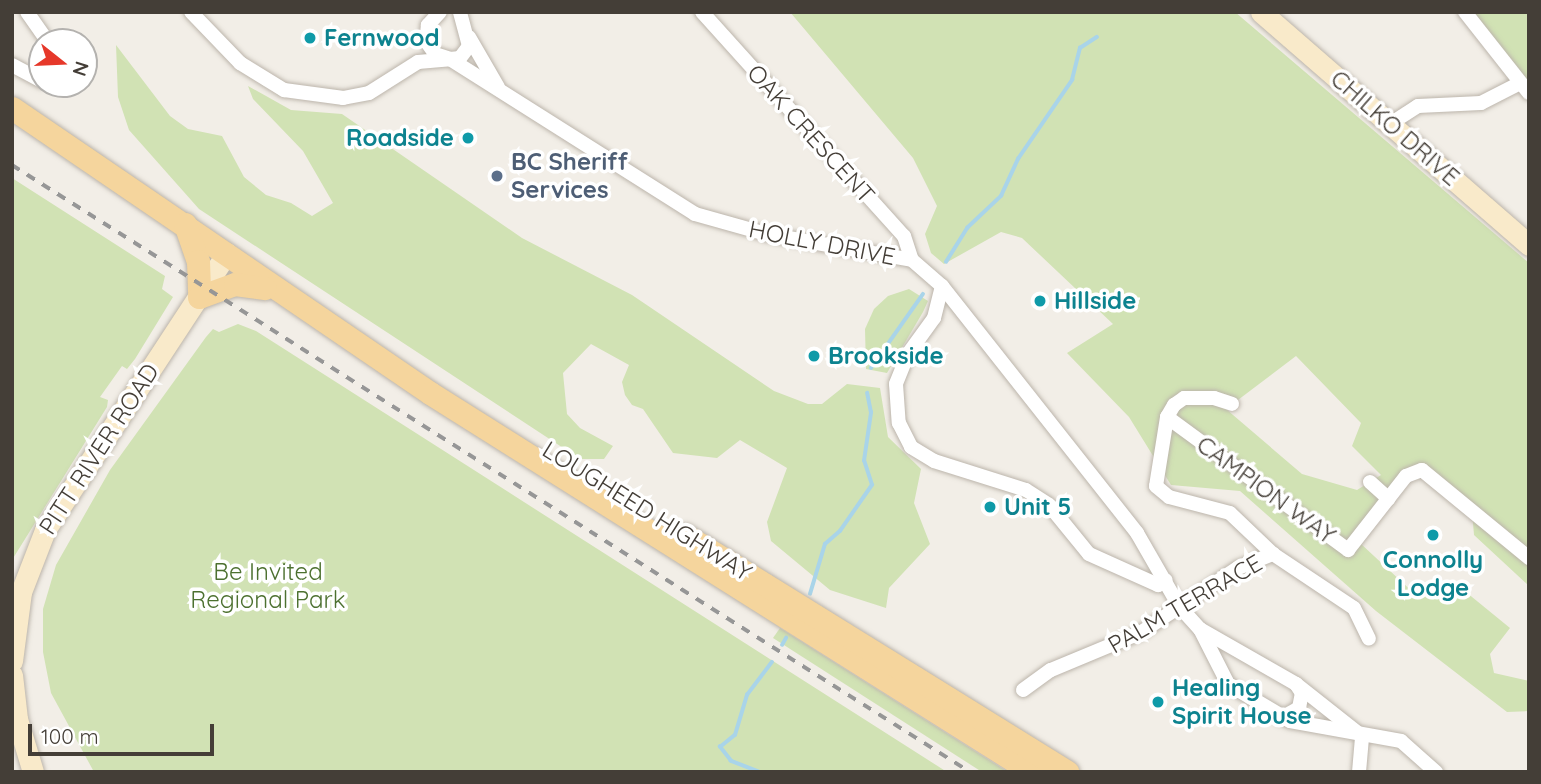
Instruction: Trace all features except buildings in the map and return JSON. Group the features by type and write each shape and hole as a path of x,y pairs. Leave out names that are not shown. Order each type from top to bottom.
{"main road":[{"name":"CHILKO DRIVE","path":"1261,12 1529,245"},
{"name":"LOUGHEED HIGHWAY","path":"12,108 227,253 274,290 1032,772"},
{"path":"184,224 198,261 199,297 234,284 274,290"},
{"name":"LOUGHEED HIGHWAY","path":"227,253 249,261 1067,772"},
{"name":"PITT RIVER ROAD","path":"12,661 21,592 45,530 227,253"},
{"path":"12,675 17,719 33,772"}],"street":[{"path":"27,12 38,28"},
{"path":"191,12 240,63 285,90 310,97 369,93 418,62 450,60 466,54 469,37"},
{"path":"418,62 426,41 428,25 439,12"},
{"name":"OAK CRESCENT","path":"702,12 904,236 912,260"},
{"path":"1390,124 1418,106 1481,103 1525,88 1465,12"},
{"name":"HOLLY DRIVE","path":"458,14 500,90"},
{"name":"HOLLY DRIVE","path":"426,41 435,54 500,90 600,158 695,214 766,234 912,260 942,286 1137,533 1179,606 1200,629"},
{"path":"12,65 28,74"},
{"path":"942,286 934,318 908,354 896,384 900,423 911,447 934,461 1026,490 1049,505 1089,554 1158,584 1166,580"},
{"path":"1167,417 1184,398 1214,398 1232,404"},
{"name":"CAMPION WAY","path":"1167,417 1348,550 1406,476 1422,470 1529,558"},
{"name":"PALM TERRACE","path":"1023,690 1051,670 1140,633 1238,568 1273,554 1230,513 1169,498 1156,486 1167,417"},
{"path":"1370,482 1389,499"},
{"path":"1273,554 1354,608 1369,639"},
{"path":"1200,629 1296,684 1362,736"},
{"path":"1200,629 1227,684 1282,718 1409,745 1436,772"},
{"path":"1218,668 1223,647 1233,647"},
{"path":"1282,718 1299,708 1302,693 1296,684"},
{"path":"1359,772 1362,736"}],"green space":[{"path":"790,12 1235,12 1529,263 1529,586 1474,535 1472,511 1426,467 1396,480 1360,543 1417,596 1461,588 1510,628 1490,654 1494,673 1529,681 1529,711 1507,712 1376,611 1240,491 1171,485 1129,417 1067,353 1113,324 1022,238 1001,232 944,264 931,253 925,234 937,206 913,158","holes":["1296,356 1361,423 1352,446 1381,475 1357,490 1302,474 1226,409"]},
{"path":"1529,12 1529,85 1475,14"},
{"path":"116,45 170,116 188,129 222,136 244,177 266,195 291,203 312,216 333,203 303,151 253,99 248,86 291,110 342,114 522,238 632,295 774,391 808,404 822,404 847,384 880,388 888,437 921,469 914,503 930,544 889,588 886,608 830,590 771,541 767,522 787,468 740,440 717,458 673,453 643,409 632,405 625,395 622,382 629,365 591,344 563,373 567,414 580,428 613,446 604,459 580,459 199,209 129,130 118,97"},
{"path":"12,178 165,276 162,289 173,297 135,359 127,369 122,366 100,397 108,400 107,407 12,560"},
{"path":"909,289 928,301 923,312 887,373 866,369 865,329 874,309 888,296"},
{"name":"Be Invited Regional Park","path":"238,324 256,331 947,772 94,772 51,693 43,652 43,609 56,565 110,470 206,337 213,329 219,332"},
{"path":"780,628 1008,772 982,772 773,638"}],"waterway":[{"path":"946,262 967,228 1001,196 1018,159 1072,80 1080,48 1097,37"},
{"path":"871,368 923,294"},
{"path":"810,594 825,544 840,531 872,485 864,461 871,413 867,393"},
{"path":"782,645 786,638"},
{"path":"759,772 731,761 720,747 735,735 747,695 772,662"}],"railway":[{"path":"12,165 970,772"}],"place":[{"name":"Fernwood","path":"310,38"},
{"name":"Roadside","path":"468,138"},
{"name":"BC Sheriff Services","path":"497,176"},
{"name":"Hillside","path":"1040,301"},
{"name":"Brookside","path":"814,356"},
{"name":"Unit 5","path":"990,507"},
{"name":"Connolly Lodge","path":"1433,535"},
{"name":"Healing Spirit House","path":"1158,702"}]}
